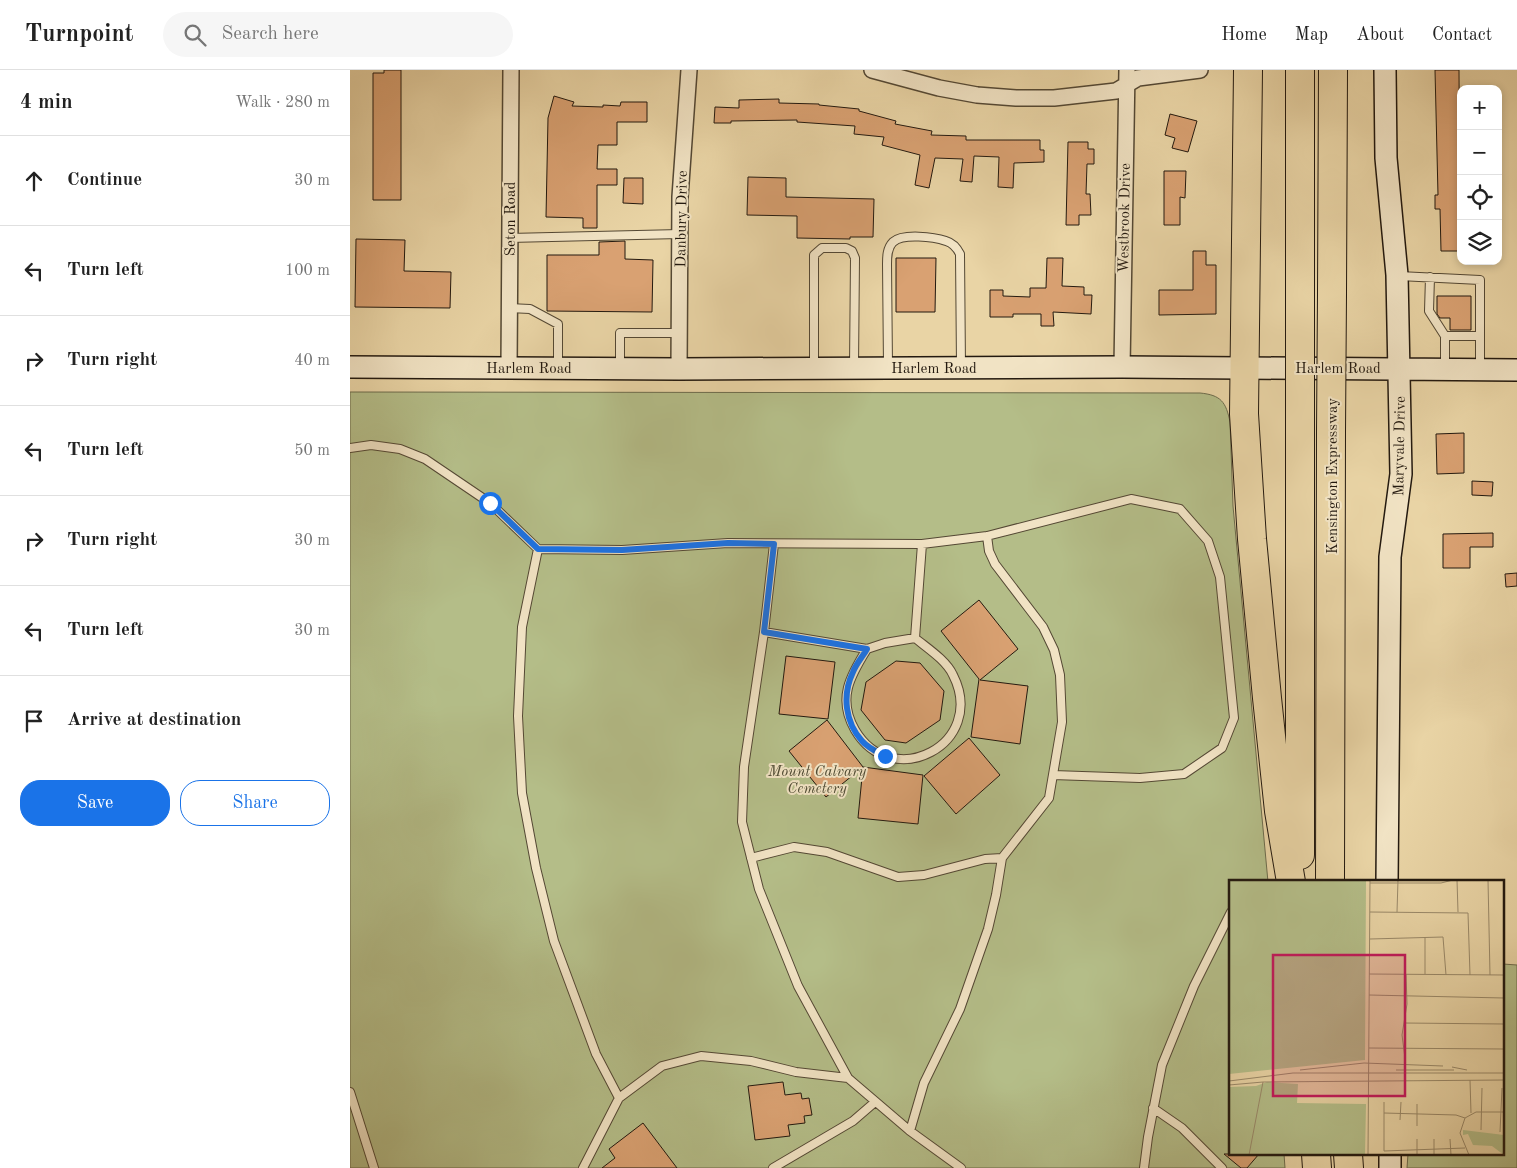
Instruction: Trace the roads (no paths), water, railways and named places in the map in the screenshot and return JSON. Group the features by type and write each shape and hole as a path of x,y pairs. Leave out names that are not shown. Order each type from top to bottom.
{"highway":[{"path":"1248,70 1244,414 1252,539 1279,811 1292,880"},
{"path":"1300,70 1301,880"},
{"name":"Kensington Expressway","path":"1330,880 1333,70"}],"main road":[{"name":"Maryvale Drive","path":"1385,70 1386,158 1398,276 1401,474 1390,557 1389,580 1387,880"},
{"name":"Harlem Road","path":"350,367 620,369 1122,367 1517,370"}],"street":[{"name":"Seton Road","path":"509,368 511,70"},
{"name":"Danbury Drive","path":"679,369 680,197 689,70"},
{"path":"872,70 914,75 977,95 1016,98 1054,98 1116,92 1138,78 1200,70"},
{"name":"Westbrook Drive","path":"1122,367 1126,70"}],"lane":[{"path":"510,238 680,234"},
{"path":"888,368 888,250 893,242 901,238 912,237 948,241 956,247 960,254 961,368"},
{"path":"814,368 814,255 822,248 846,248 852,251 855,258 854,368"},
{"path":"1398,276 1480,280 1480,369"},
{"path":"1430,277 1429,311 1445,336 1445,369"},
{"path":"509,308 530,309 558,324 558,368"},
{"path":"620,369 620,333 679,333"},
{"path":"1445,336 1480,336"},
{"path":"350,448 371,445 400,449 425,459 490,503 538,549 622,550 728,543 922,544 987,536 1131,499 1180,509 1208,541 1220,577 1234,718 1222,748 1184,774 1140,778 1053,775"},
{"path":"910,1131 924,1083 960,1009 988,929 1002,858 1049,798 1062,722 1060,676 1054,650 1043,627 995,564 989,551 987,536"},
{"path":"774,544 764,632 744,767 742,822 759,889 798,986 848,1078 910,1131 961,1168"},
{"path":"915,638 922,544"},
{"path":"538,549 522,626 518,716 522,793 536,868 554,941 596,1054 619,1098"},
{"path":"764,632 867,649 886,643 915,638"},
{"path":"867,649 852,672 846,700 851,722 862,741 873,750 885,756 905,759 922,757 936,750 954,731 959,718 961,702 953,674 944,663 915,638"},
{"path":"750,858 794,847 827,852 898,877 924,875 985,859 1002,858"},
{"path":"1144,1168 1162,1064 1194,986 1229,916"},
{"path":"583,1168 619,1098 662,1066 701,1056 751,1061 796,1072 848,1078"},
{"path":"350,1092 374,1168"},
{"path":"773,1168 853,1121 875,1102"},
{"path":"1153,1108 1182,1128 1222,1168"}],"park label":[{"name":"Mount Calvary Cemetery","path":"817,780"}]}
